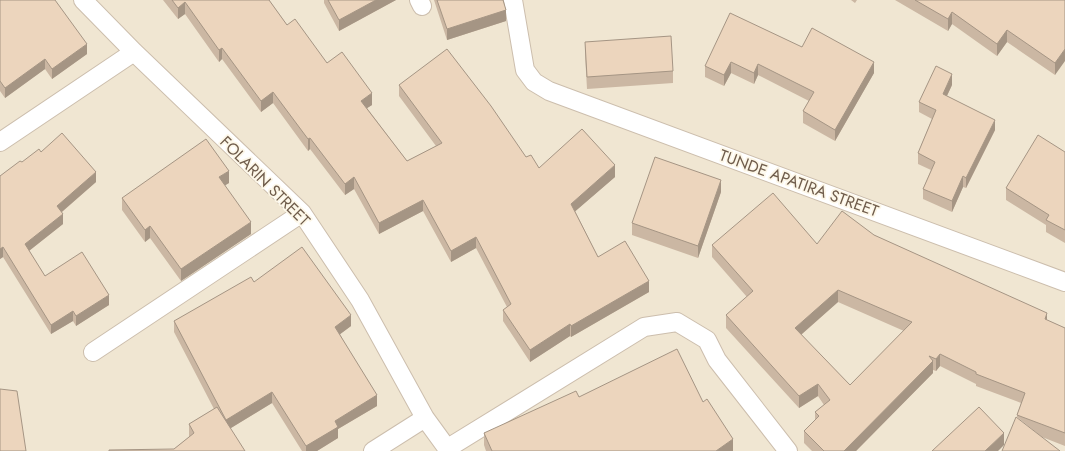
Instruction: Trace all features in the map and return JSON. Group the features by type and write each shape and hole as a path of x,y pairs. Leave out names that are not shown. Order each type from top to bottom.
{"street":[{"name":"FOLARIN STREET","path":"83,0 134,52 302,213 360,300 425,418 449,450"},
{"name":"TUNDE APATIRA STREET","path":"513,0 525,70 534,82 549,91 1065,282"},
{"path":"0,142 134,52"},
{"path":"93,352 302,213"},
{"path":"449,450 644,327 677,322 707,340 717,360 788,451"},
{"path":"373,451 425,418"}],"shaded area":[{"path":"0,0 1065,0 1065,451 0,451"}],"building":[{"path":"0,0 55,0 87,44 52,69 45,59 5,88 0,81"},
{"path":"172,0 269,0 287,25 295,19 327,63 342,52 372,93 361,101 407,161 442,143 399,85 447,49 491,106 526,157 531,155 539,168 582,129 615,165 571,204 598,257 625,241 649,281 571,326 570,324 530,350 503,310 511,304 476,237 451,251 423,200 379,223 354,177 345,184 310,138 308,139 273,92 261,101 222,48 219,50 185,2 178,8"},
{"path":"328,0 376,0 339,20"},
{"path":"437,0 503,0 506,10 447,29"},
{"path":"915,0 1065,0 1065,49 1055,63 1007,30 997,44 952,12 948,19"},
{"path":"730,13 802,47 812,28 874,62 835,130 803,111 814,92 758,64 754,73 731,62 724,75 705,66"},
{"path":"671,36 673,71 587,77 585,42"},
{"path":"936,66 952,74 943,94 995,120 966,178 963,176 952,201 923,189 935,162 918,153 936,110 919,102"},
{"path":"62,133 96,172 57,206 63,214 25,244 45,276 82,252 109,295 76,316 73,311 51,325 3,247 0,249 0,176 39,149 41,152"},
{"path":"1038,135 1065,152 1065,230 1046,220 1049,215 1006,188"},
{"path":"206,139 229,171 219,177 251,222 181,269 150,226 145,230 122,198"},
{"path":"655,157 721,180 698,246 632,223"},
{"path":"773,193 817,244 842,211 874,235 1047,313 1045,319 1065,328 1065,433 1017,415 1025,393 976,374 976,372 940,354 936,359 929,356 933,361 844,451 824,451 804,431 819,416 815,412 830,400 818,384 799,396 726,315 753,291 712,245","holes":["838,290 912,322 850,385 795,328"]},
{"path":"302,247 351,315 335,327 377,395 335,421 338,427 306,446 272,392 226,420 174,321 251,277 254,282"},
{"path":"677,349 703,402 707,399 733,439 716,451 492,451 484,433 576,391 579,397"},
{"path":"0,389 17,391 26,451 0,451"},
{"path":"217,407 245,451 109,451 174,449 194,433 189,424"},
{"path":"979,407 1004,433 985,451 932,451"},
{"path":"1016,417 1060,451 1002,451"}]}
